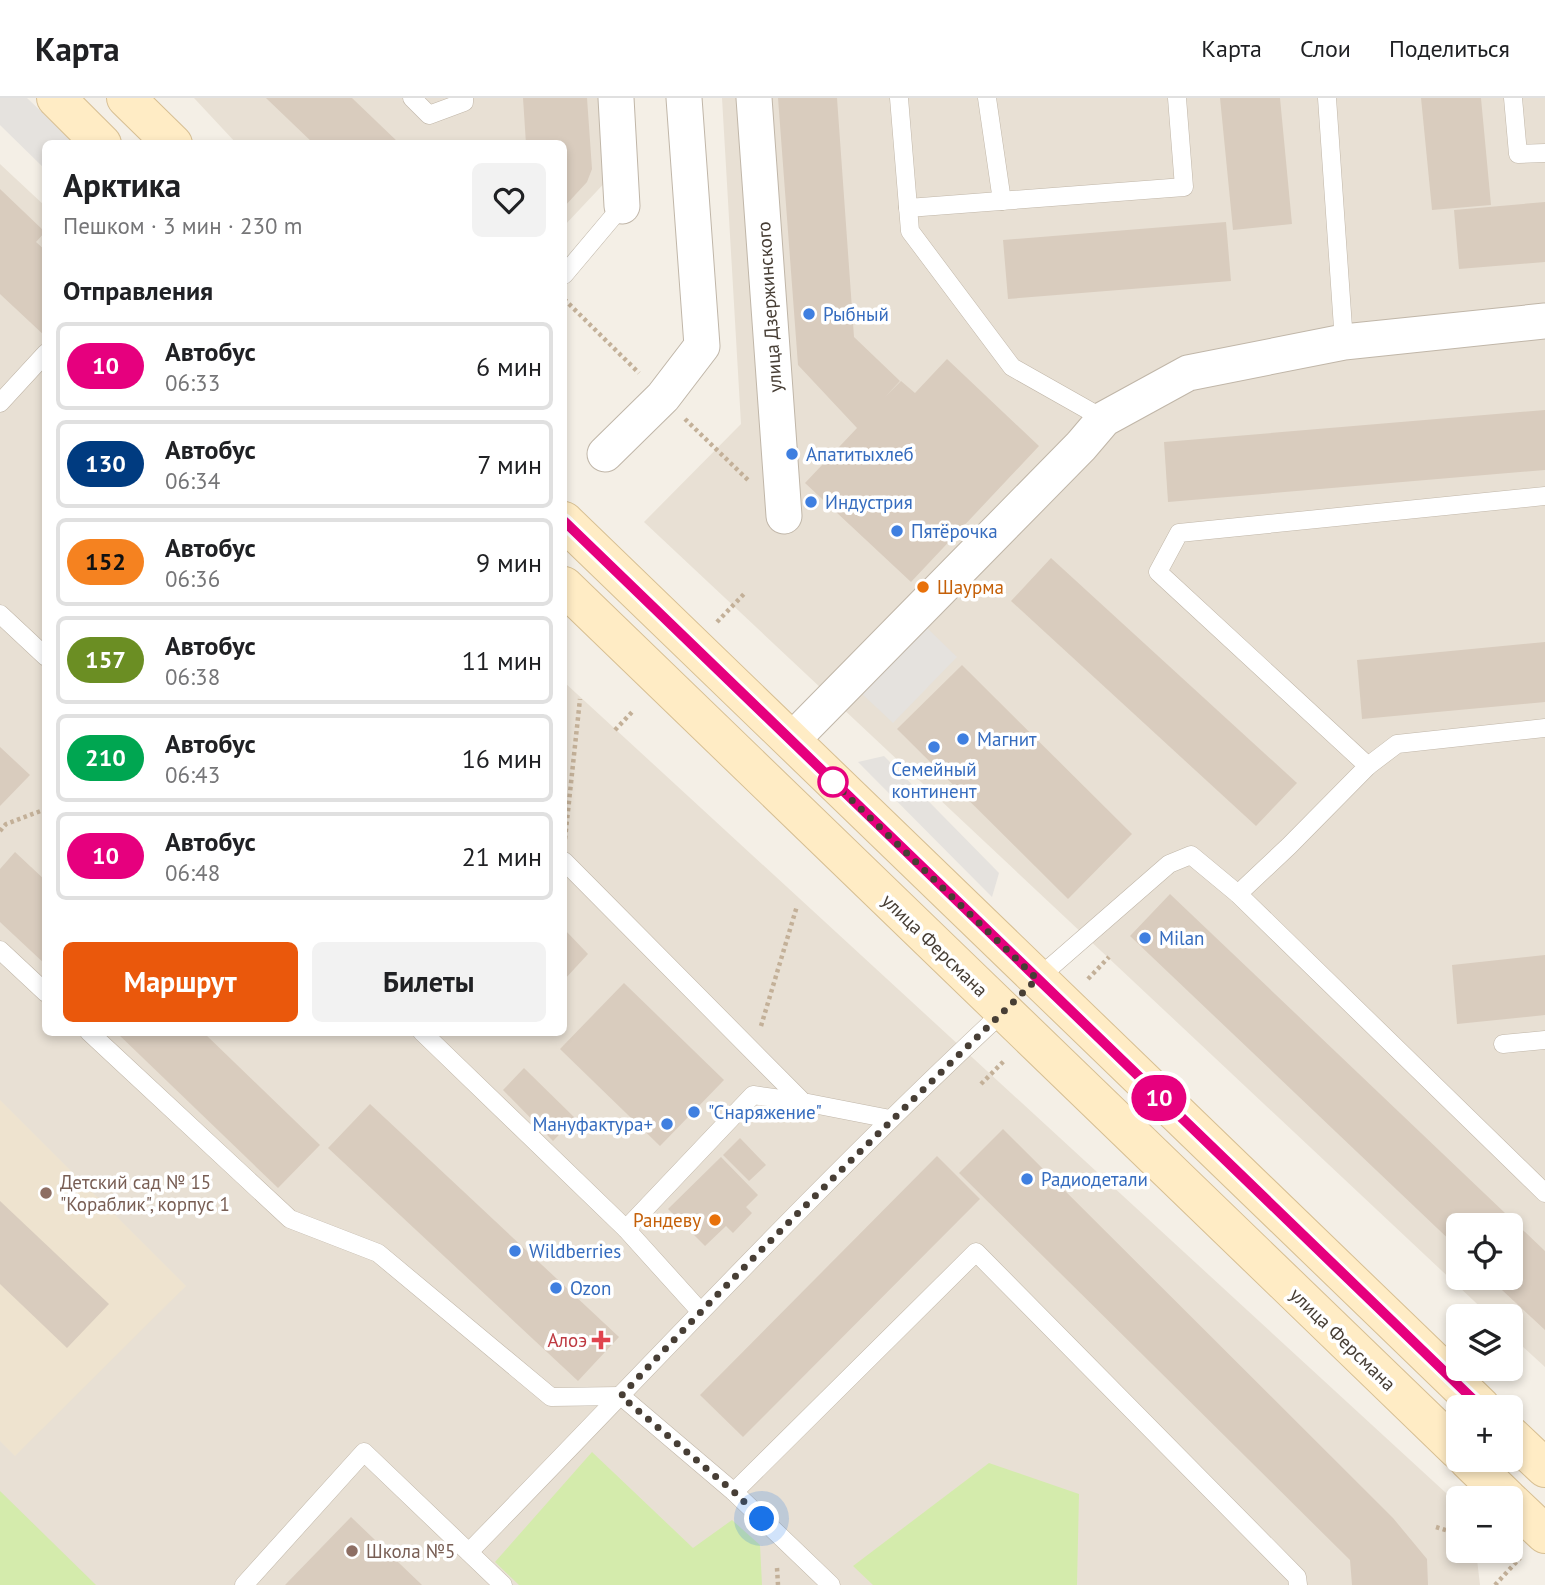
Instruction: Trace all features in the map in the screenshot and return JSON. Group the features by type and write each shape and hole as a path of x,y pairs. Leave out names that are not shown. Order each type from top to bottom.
{"street":[{"path":"56,98 99,140"},
{"path":"126,98 169,140"},
{"path":"616,98 622,206"},
{"path":"605,454 663,397 702,346 684,98"},
{"name":"улица Дзержинского","path":"754,98 784,516"},
{"path":"791,741 1081,446 1104,419 1188,373 1344,342 1545,321"},
{"path":"567,524 1469,1395"},
{"name":"улица Ферсмана","path":"567,589 1446,1438"},
{"path":"1004,1011 1037,979"},
{"path":"1523,1447 1545,1468"},
{"path":"1481,1472 1495,1486"},
{"path":"1523,1525 1534,1545"}],"lane":[{"path":"412,98 429,115 464,102 464,98"},
{"path":"899,98 910,231 1012,367 1104,419"},
{"path":"987,98 1002,201"},
{"path":"908,208 1184,187 1177,98"},
{"path":"1327,98 1344,342"},
{"path":"1513,98 1518,154 1545,153"},
{"path":"567,271 622,206"},
{"path":"0,403 42,357"},
{"path":"1368,766 1158,572 1179,533 1545,496"},
{"path":"0,614 42,653"},
{"path":"1238,894 1368,766 1397,744 1545,728"},
{"path":"1037,979 1169,864 1191,855 1238,894 1545,1193"},
{"path":"567,864 803,1102"},
{"path":"0,950 42,989"},
{"path":"469,1552 700,1311 890,1119 1004,1011"},
{"path":"93,1036 290,1219 378,1253 551,1396 621,1396 734,1492 831,1585"},
{"path":"426,1036 626,1229 700,1311"},
{"path":"1503,1044 1545,1040"},
{"path":"626,1229 753,1095 890,1119"},
{"path":"734,1492 976,1252 1297,1577 1298,1585"},
{"path":"243,1585 365,1452 503,1585"}],"path":[{"path":"714,625 744,594"},
{"path":"567,822 580,699"},
{"path":"615,730 633,711"},
{"path":"0,831 6,824 42,810"},
{"path":"753,1052 797,906"},
{"path":"1086,980 1109,957"},
{"path":"981,1084 1005,1060"},
{"path":"1436,1527 1446,1530"},
{"path":"1495,1585 1534,1545"}],"shaded area":[{"path":"0,98 27,98 71,140 42,140 42,166 0,125"},
{"path":"194,98 623,98 629,157 567,223 567,140 233,140"},
{"path":"722,98 1545,98 1545,1367 1523,1347 1523,1304 1477,1304 1462,1290 1523,1290 1523,1213 1446,1213 1446,1275 644,522 741,424"},
{"path":"0,164 42,203 42,1036 567,1036 567,685 1446,1493 1446,1563 1477,1563 1480,1585 0,1585"},
{"path":"924,625 957,657 893,723 860,692"},
{"path":"884,756 999,873 992,897 858,762"},
{"name":"Детский сад № 15 \"Кораблик\", корпус 1","path":"0,1100 186,1286 15,1456 0,1441"}],"green space":[{"path":"592,1452 693,1548 732,1520 760,1545 762,1585 519,1585 495,1562"},
{"path":"989,1463 1079,1494 1077,1585 873,1585 853,1566"},
{"path":"0,1491 96,1585 0,1585"}],"building":[{"path":"266,98 352,98 396,140 310,140"},
{"path":"523,98 587,98 592,169 587,182 567,204 567,140 526,140"},
{"path":"778,98 837,98 854,337 900,381 885,397 901,381 915,393 947,359 1039,446 911,582 805,483 857,428 798,365"},
{"path":"1220,98 1280,98 1292,224 1233,230"},
{"path":"1421,98 1481,98 1491,205 1432,210"},
{"path":"0,189 42,229 42,235 36,242 42,247 42,333 0,294"},
{"path":"1545,202 1545,262 1459,269 1454,210"},
{"path":"1226,222 1231,281 1008,299 1003,240"},
{"path":"1545,410 1545,470 1168,502 1164,442"},
{"path":"1051,558 1297,783 1256,826 1011,601"},
{"path":"1545,642 1545,702 1362,719 1357,660"},
{"path":"962,665 1132,834 1068,899 897,729"},
{"path":"0,747 30,775 0,806"},
{"path":"15,852 42,877 42,961 0,922 0,869"},
{"path":"1170,894 1505,1213 1446,1213 1446,1237 1130,936"},
{"path":"567,932 588,954 567,977"},
{"path":"1545,955 1545,1015 1457,1024 1452,965"},
{"path":"624,983 724,1080 660,1146 560,1049"},
{"path":"120,1036 207,1036 320,1145 278,1188"},
{"path":"524,1068 575,1118 553,1141 503,1090"},
{"path":"370,1104 619,1337 578,1381 328,1148"},
{"path":"1003,1129 1393,1518 1427,1559 1428,1585 1352,1585 1350,1560 959,1173"},
{"name":"Рандеву","path":"740,1138 766,1165 749,1181 723,1155"},
{"path":"937,1156 980,1199 743,1437 700,1395"},
{"path":"721,1157 758,1195 746,1207 752,1213 733,1233 726,1226 705,1246 668,1209"},
{"path":"0,1201 109,1304 67,1348 0,1284"},
{"path":"1523,1230 1545,1251 1545,1330 1523,1310 1523,1304 1517,1304 1502,1290 1523,1290"},
{"name":"Школа №5","path":"351,1517 422,1585 285,1585"}],"bus line":[{"name":"10","path":"567,524 1469,1395"}],"place":[{"name":"Рыбный","path":"809,314"},
{"name":"Апатитыхлеб","path":"792,454"},
{"name":"Индустрия","path":"811,502"},
{"name":"Пятёрочка","path":"897,531"},
{"name":"Шаурма","path":"923,587"},
{"name":"Магнит","path":"963,739"},
{"name":"Семейный континент","path":"934,747"},
{"name":"Milan","path":"1145,938"},
{"name":"\"Снаряжение\"","path":"694,1112"},
{"name":"Мануфактура+","path":"667,1124"},
{"name":"Радиодетали","path":"1027,1179"},
{"name":"Детский сад № 15 \"Кораблик\", корпус 1","path":"46,1193"},
{"name":"Рандеву","path":"715,1220"},
{"name":"Wildberries","path":"515,1251"},
{"name":"Ozon","path":"556,1288"},
{"name":"Алоэ","path":"601,1340"},
{"name":"Школа №5","path":"352,1551"}],"route":[{"path":"762,1519 621,1396 700,1311 871,1138 1037,979 828,777 833,782"}]}
